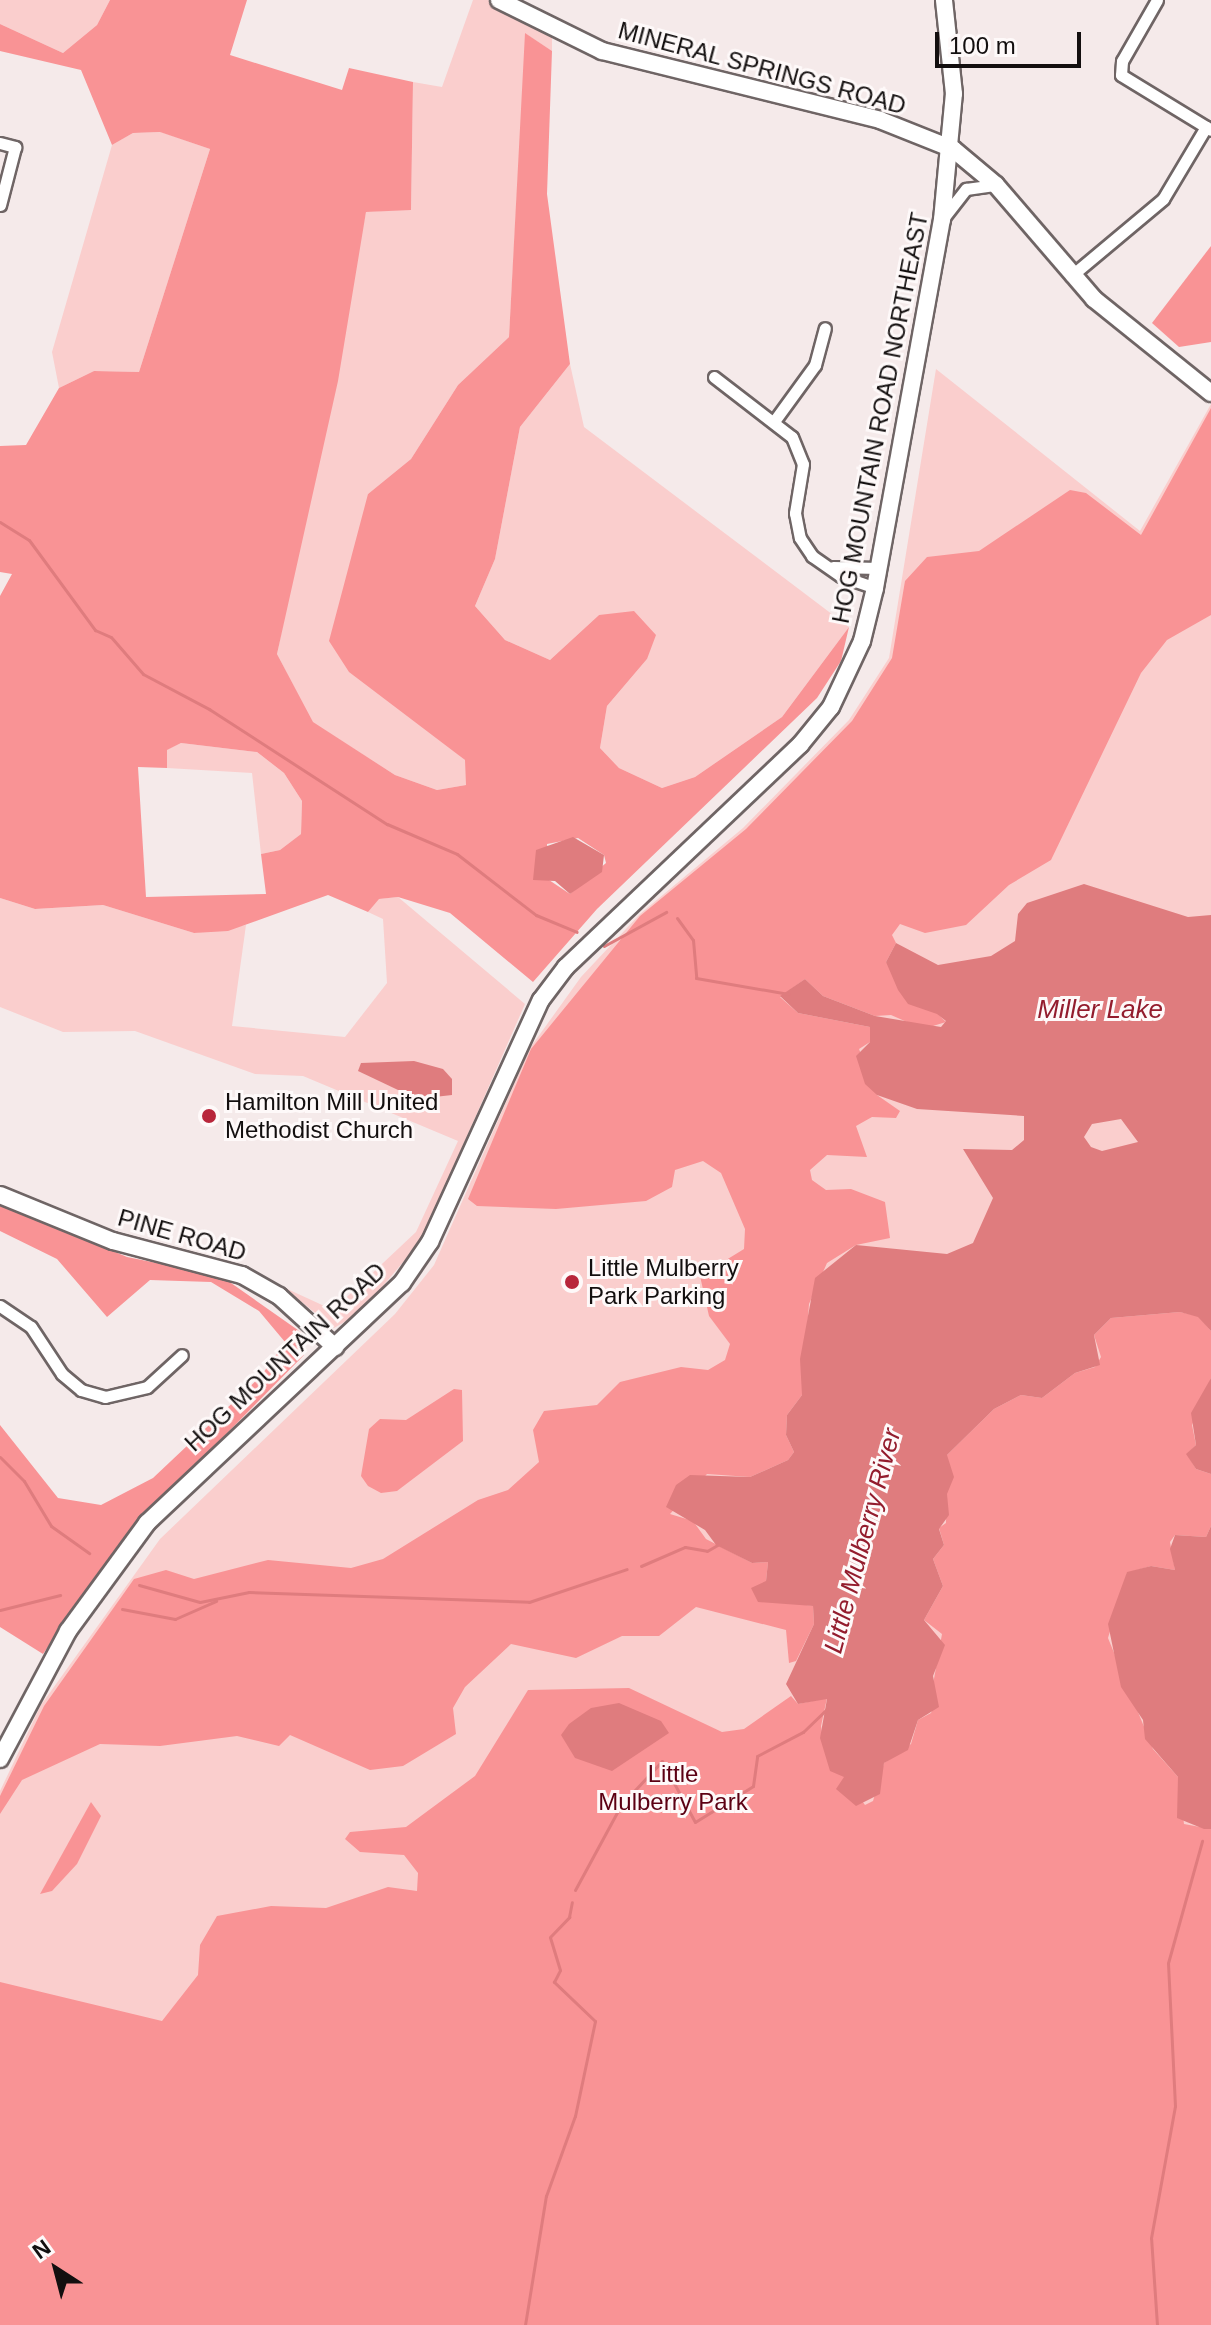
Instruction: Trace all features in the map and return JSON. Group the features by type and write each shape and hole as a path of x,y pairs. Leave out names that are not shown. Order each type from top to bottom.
{"street":[{"name":"MINERAL SPRINGS ROAD","path":"499,0 602,51 880,120 953,149 996,185 1071,276 1211,393"},
{"name":"HOG MOUNTAIN ROAD NORTHEAST","path":"599,932 800,745 831,707 862,641 879,568 953,149 944,0"},
{"path":"1071,276 1163,199 1209,128 1121,75 1122,61 1157,0"},
{"path":"0,143 15,147 0,205"},
{"path":"942,220 966,189 996,185"},
{"path":"775,420 815,365 825,328"},
{"path":"714,377 775,420 792,437 803,464 795,513 800,538 812,556 833,567 841,576 875,588"},
{"path":"833,567 879,568"},
{"name":"HOG MOUNTAIN ROAD","path":"0,1759 68,1631 147,1523 402,1283 430,1242 541,1000 599,932"},
{"name":"PINE ROAD","path":"0,1195 113,1241 242,1275 279,1296 335,1347"},
{"path":"0,1306 31,1327 62,1374 81,1390 105,1397 147,1387 182,1355"}],"green space":[{"path":"0,0 110,0 97,25 63,53 0,24"},
{"path":"110,0 247,0 230,55 342,90 349,68 413,82 411,210 366,212 338,381 277,654 313,722 395,775 437,790 466,785 465,760 349,672 329,641 368,494 411,459 458,385 509,337 525,33 552,51 547,194 570,364 520,427 495,559 475,606 505,640 550,660 599,615 634,611 656,635 647,659 607,706 600,748 619,768 662,788 695,777 782,717 849,627 841,661 817,698 597,909 533,982 450,913 398,897 379,899 368,912 328,895 228,931 194,933 103,905 35,909 0,898 0,596 12,574 0,572 0,446 26,445 59,388 94,371 139,372 210,149 160,132 133,133 112,145 81,70 0,51 0,24 63,53 97,25","holes":["181,743 257,752 284,773 302,801 301,834 280,850 261,854 266,894 146,897 138,767 167,768 167,750","578,838 604,855 606,863 570,894 549,880 547,844"]},
{"path":"473,0 488,0 552,37 552,51 526,34 509,337 458,385 411,459 368,494 416,718 466,761 466,785 437,790 395,775 312,722 277,654 366,212 411,209 413,82 442,87"},
{"path":"161,132 210,149 139,372 94,371 59,388 52,352 112,145 133,133"},
{"path":"1211,246 1211,342 1179,347 1152,323"},
{"path":"570,364 584,427 849,627 782,717 695,777 662,788 619,768 600,748 607,706 647,659 599,615 550,660 505,640 475,606 495,559 520,427"},
{"name":"Little Mulberry Park","path":"936,369 1140,531 1211,404 1211,2325 0,2325 0,1791 41,1705 160,1539 395,1314 434,1265 530,1048 581,977 640,914 743,828 849,720 889,658"},
{"path":"1211,408 1211,615 1167,640 1141,673 1051,860 1009,885 966,925 925,933 900,924 892,935 896,943 886,962 946,1022 923,1029 891,1015 875,1016 823,996 805,979 780,997 798,1013 870,1027 870,1042 859,1049 877,1095 900,1111 896,1118 872,1117 856,1126 867,1157 827,1155 810,1170 812,1180 826,1190 851,1189 885,1202 890,1238 856,1245 827,1263 809,1304 802,1395 787,1415 786,1435 794,1452 788,1460 750,1477 707,1474 670,1514 693,1521 706,1539 752,1563 768,1562 766,1581 778,1601 813,1606 814,1624 796,1661 789,1663 786,1630 696,1607 659,1636 622,1636 576,1658 511,1644 465,1687 453,1708 456,1734 403,1766 370,1770 290,1735 279,1746 237,1736 160,1746 100,1744 22,1780 0,1814 0,1796 44,1706 134,1579 166,1570 194,1579 268,1560 351,1568 383,1559 478,1500 508,1490 539,1462 533,1430 544,1411 597,1405 620,1382 681,1367 708,1370 725,1360 730,1344 709,1316 700,1276 744,1249 745,1229 721,1173 703,1161 675,1170 672,1187 646,1201 556,1209 477,1206 468,1199 531,1049 640,916 746,829 852,721 892,658 905,581 927,557 979,551 1070,490 1086,493 1141,535"},
{"path":"181,743 257,752 284,773 302,801 301,834 280,850 261,854 252,773 167,768 166,750"},
{"path":"398,897 525,1004 421,1241 360,1313 334,1328 283,1287 333,1310 416,1232 458,1141 303,1076 255,1074 135,1031 63,1032 0,1007 0,898 35,909 103,905 194,933 246,925 232,1026 345,1037 387,983 383,919 368,912 378,899"},
{"path":"0,1203 127,1257 221,1276 305,1335 304,1355 123,1539 43,1654 0,1627 0,1425 58,1498 101,1505 153,1478 261,1376 285,1342 259,1311 211,1282 150,1280 107,1317 57,1259 0,1231"},
{"path":"1180,1312 1198,1316 1211,1331 1211,1378 1192,1425 1196,1445 1187,1454 1196,1469 1211,1474 1211,1526 1206,1537 1175,1535 1170,1542 1175,1570 1151,1566 1127,1573 1108,1638 1153,1749 1178,1777 1184,1824 1211,1829 1211,2325 0,2325 0,1982 162,2021 198,1975 200,1945 217,1916 271,1906 326,1908 388,1887 417,1891 418,1873 404,1855 360,1852 345,1839 350,1832 406,1827 475,1776 528,1690 629,1688 722,1732 744,1729 791,1696 798,1704 827,1698 821,1726 824,1749 865,1805 873,1801 884,1763 911,1744 918,1720 931,1713 936,1700 932,1690 942,1634 924,1620 943,1586 933,1559 944,1545 939,1528 946,1523 947,1455 994,1409 1021,1395 1042,1398 1075,1373 1095,1367 1101,1357 1094,1335 1111,1318"},
{"path":"454,1389 462,1390 463,1441 397,1491 381,1493 368,1486 361,1476 369,1429 380,1419 406,1420"},
{"path":"91,1802 101,1816 77,1864 52,1891 40,1894"}],"water":[{"path":"573,837 604,855 602,872 570,894 555,881 533,880 536,850"},
{"name":"Miller Lake","path":"1084,884 1188,917 1211,915 1211,1331 1198,1317 1180,1312 1111,1318 1094,1335 1100,1365 1075,1373 1042,1398 1021,1395 994,1409 947,1455 954,1477 947,1494 949,1515 939,1529 944,1545 933,1559 943,1586 924,1620 945,1645 933,1676 939,1707 918,1720 908,1750 884,1763 880,1794 856,1806 836,1789 844,1777 830,1771 820,1738 827,1699 798,1704 786,1684 814,1624 813,1606 758,1602 751,1588 766,1581 768,1562 752,1563 716,1545 705,1530 666,1507 676,1485 690,1475 750,1477 788,1460 794,1452 786,1435 787,1415 802,1395 800,1359 815,1278 856,1245 947,1254 973,1243 993,1198 963,1149 1012,1150 1024,1140 1024,1116 917,1109 877,1095 865,1084 856,1056 870,1042 870,1027 798,1013 780,996 805,979 823,996 875,1016 941,1027 946,1021 937,1014 908,1004 898,990 886,962 896,943 938,965 991,956 1015,941 1018,914 1027,903","holes":["1121,1119 1138,1142 1102,1151 1091,1147 1084,1137 1092,1124"]},
{"path":"414,1061 443,1069 452,1079 452,1095 417,1099 358,1071 361,1063"},
{"path":"1211,1378 1211,1474 1196,1469 1186,1454 1196,1445 1191,1413"},
{"path":"1211,1526 1211,1829 1204,1829 1177,1818 1178,1777 1145,1739 1143,1720 1121,1687 1108,1624 1127,1572 1151,1566 1175,1570 1170,1549 1175,1535 1206,1537"},
{"path":"619,1703 661,1721 669,1733 612,1771 575,1758 561,1735 569,1724 591,1708"}],"waterway":[{"path":"0,522 29,540 95,630 111,637 143,674 209,709 387,824 457,854 536,915 577,932"},
{"path":"604,946 666,912"},
{"path":"677,918 693,940 696,978 789,994"},
{"path":"0,1457 24,1481 51,1526 89,1553"},
{"path":"641,1566 685,1547 707,1551 719,1544"},
{"path":"139,1585 200,1602 249,1592 529,1602 627,1569"},
{"path":"0,1610 60,1595"},
{"path":"122,1609 175,1619 216,1601"},
{"name":"Little Mulberry River","path":"575,1890 621,1805 662,1761 695,1822 753,1786 757,1756 803,1732 827,1709"},
{"path":"1157,2325 1151,2238 1175,2106 1168,1963 1202,1841"},
{"name":"Little Mulberry River","path":"525,2325 546,2196 575,2116 595,2021 554,1982 560,1970 550,1937 569,1917 572,1902"}],"place":[{"name":"Hamilton Mill United Methodist Church","path":"209,1116"},
{"name":"Little Mulberry Park Parking","path":"572,1282"}]}
